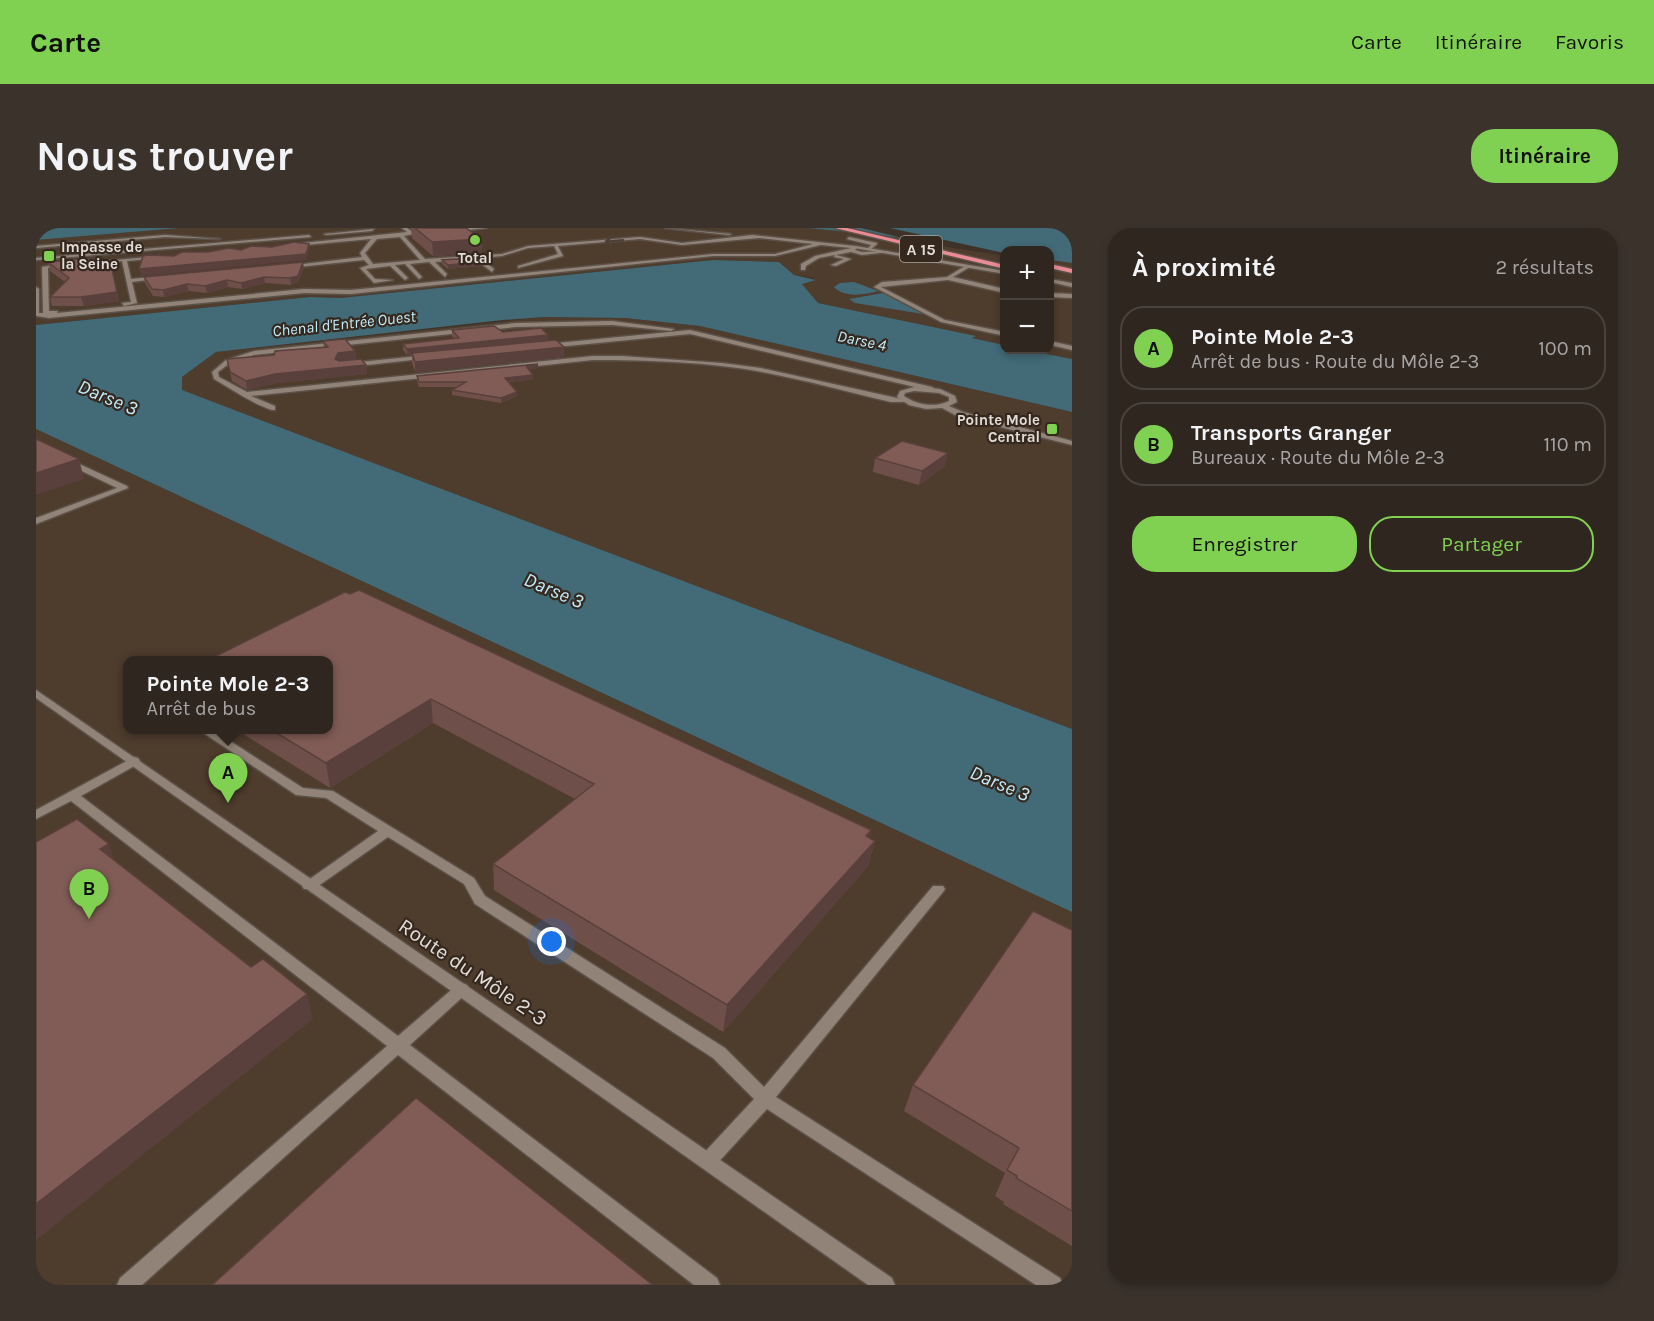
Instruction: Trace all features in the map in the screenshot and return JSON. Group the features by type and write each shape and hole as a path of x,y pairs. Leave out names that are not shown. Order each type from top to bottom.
{"highway":[{"name":"A 15","path":"838,228 1000,266"},
{"name":"A 15","path":"874,228 1000,257"},
{"path":"1054,267 1072,271"},
{"path":"1054,277 1072,280"}],"street":[{"path":"38,260 402,228 414,233 288,246"},
{"path":"440,231 485,228"},
{"path":"668,228 868,249 1000,272"},
{"path":"747,236 755,228"},
{"path":"401,235 424,261 445,275"},
{"path":"36,247 183,236 226,240 230,243"},
{"path":"427,276 374,281 363,268 406,262 502,255 528,247 640,238 682,244 758,237"},
{"path":"372,266 362,250 375,238"},
{"path":"849,238 875,244 868,249"},
{"path":"36,289 36,314 49,316 304,291 351,292 713,255 775,255 821,243"},
{"path":"435,276 516,267 561,255 556,246"},
{"path":"803,269 807,261 829,254 854,249 862,254 887,252"},
{"path":"829,254 849,259 834,265"},
{"path":"502,255 500,258 505,262"},
{"path":"79,264 171,256"},
{"path":"475,256 492,270"},
{"path":"465,257 482,271"},
{"path":"276,267 365,258"},
{"path":"68,265 45,267 46,312 134,303 124,260"},
{"path":"424,261 427,268"},
{"path":"406,262 419,277"},
{"path":"391,264 405,278"},
{"path":"382,265 396,279"},
{"path":"948,278 966,267"},
{"path":"128,281 174,276"},
{"path":"1000,290 948,278 882,284 877,287 943,321 1000,333"},
{"path":"1054,282 1072,285"},
{"path":"1054,294 1072,295"},
{"path":"272,408 252,400 246,394 216,378 215,372 221,365 234,358 254,353 545,324 612,323 690,332 932,389 947,393 954,399 953,402 943,406"},
{"path":"538,346 690,332"},
{"path":"1054,344 1072,348"},
{"path":"339,366 433,357"},
{"path":"246,394 581,359 622,358 761,370 891,400 903,400 917,405 943,406 960,414 1072,443"},
{"path":"903,400 900,394 902,392 932,389"},
{"path":"36,446 124,488 36,521"},
{"name":"Route du Môle 2-3","path":"36,693 309,886 462,989 885,1285"},
{"path":"213,734 300,792 329,795 469,881 480,900 719,1053 765,1099 1053,1285"},
{"path":"36,815 134,761"},
{"path":"72,795 710,1285"},
{"path":"309,886 387,831"},
{"path":"708,1161 765,1099 938,889"},
{"path":"127,1285 462,989"}],"shaded area":[{"path":"180,228 808,228 889,236 1000,252 1000,344 971,338 974,336 818,303 801,283 815,280 794,275 779,262 713,260 340,298 310,297 36,325 36,240"},
{"path":"1054,261 1072,263 1072,359 1046,354 1054,354"},
{"path":"544,317 625,318 701,326 1072,412 1072,729 182,391 182,377 216,352"},
{"path":"36,429 1072,912 1072,1285 36,1285"}],"water":[{"path":"36,228 180,228 36,240"},
{"path":"808,228 1072,228 1072,263 1054,261 1054,246 1000,246 1000,252 889,236"},
{"path":"713,260 779,262 794,275 816,280 802,284 818,303 976,336 972,338 1000,344 1000,354 1046,354 1072,359 1072,412 700,326 625,318 544,317 216,352 182,377 182,390 1072,729 1072,912 36,429 36,325 310,297 340,298"},
{"path":"854,282 878,291 849,294 834,287 840,283"},
{"path":"883,293 923,314 855,303 849,299"}],"pier":[{"path":"861,228 890,228 1000,252 1000,255 928,244"}],"building":[{"path":"415,228 466,228 481,239 432,242"},
{"path":"294,242 309,244 306,254 139,269 143,256 148,255 174,256 182,252 208,252 229,248 241,250 251,246 272,247"},
{"path":"474,258 480,262 448,265 442,260"},
{"path":"101,259 105,268 112,269 117,292 81,297 50,297 69,278 48,262"},
{"path":"303,262 298,276 264,277 241,283 227,280 205,286 187,284 163,290 152,289 144,277"},
{"path":"494,326 503,332 541,328 548,335 407,349 403,344 459,338 452,330"},
{"path":"345,339 355,351 338,353 335,359 339,361 361,359 366,365 275,374 246,381 230,372 227,359 274,355 275,351 328,347 323,341"},
{"path":"556,340 564,347 415,362 412,353"},
{"path":"538,364 526,366 533,375 505,378 517,392 501,398 452,390 466,382 419,382 417,376"},
{"path":"36,439 79,459 36,473"},
{"path":"902,441 948,453 922,471 875,458"},
{"path":"359,590 871,830 866,836 875,841 727,1005 493,864 594,784 431,699 326,763 278,734 333,734 333,656 216,656 345,592 350,594"},
{"path":"77,819 109,844 100,849 251,967 263,959 307,994 36,1204 36,842"},
{"path":"1033,911 1072,930 1072,1211 1016,1178 1017,1176 1007,1170 1019,1148 913,1085"},
{"path":"416,1098 653,1285 212,1285"}],"place":[{"name":"Total","path":"475,240"},
{"name":"Impasse de la Seine","path":"49,256"},
{"name":"Pointe Mole Central","path":"1052,429"},
{"name":"Pointe Mole 2-3","path":"228,803"},
{"name":"Transports Granger","path":"89,919"}],"water label":[{"name":"Chenal d'Entrée Ouest","path":"344,323"},
{"name":"Darse 4","path":"862,340"},
{"name":"Darse 3","path":"108,397"},
{"name":"Darse 3","path":"554,590"},
{"name":"Darse 3","path":"1000,783"}]}
